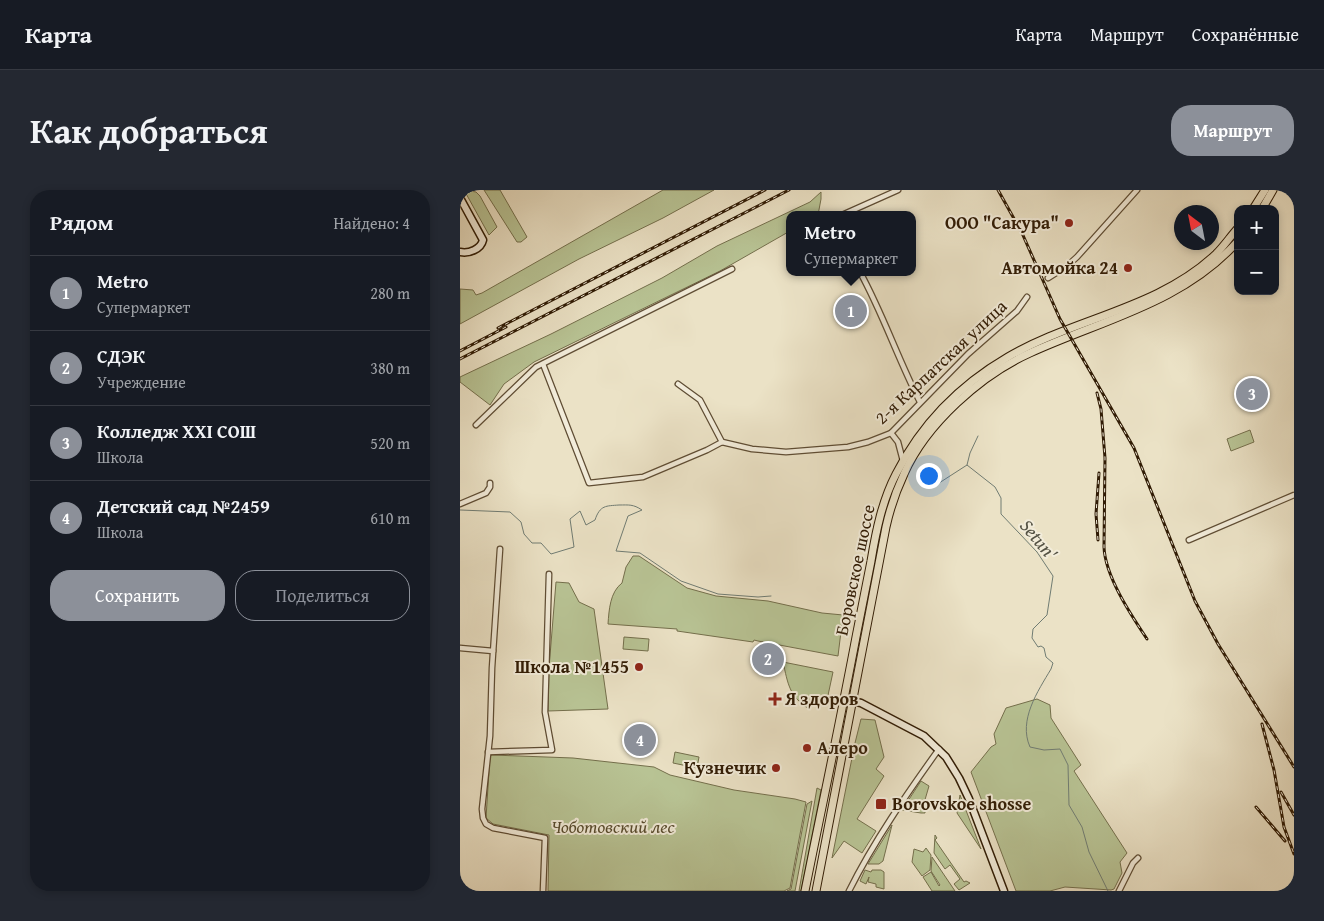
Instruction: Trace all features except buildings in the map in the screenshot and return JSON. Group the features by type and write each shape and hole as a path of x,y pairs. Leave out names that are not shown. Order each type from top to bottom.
{"main road":[{"path":"1255,205 1265,190"},
{"path":"1265,205 1274,190"},
{"name":"Боровское шоссе","path":"805,891 845,699 878,522 890,486 916,439 947,403 976,378 1006,358 1028,346 1143,300 1169,287 1191,274 1216,254 1234,233"},
{"name":"Боровское шоссе","path":"816,891 878,560 892,504 904,473 917,450 937,425 972,390 1004,367 1030,353 1143,308 1167,296 1206,272 1234,246"}],"street":[{"path":"851,211 898,190"},
{"path":"1048,278 1077,257 1137,190"},
{"path":"460,252 472,251 481,246 483,242 461,201"},
{"path":"476,425 536,368 732,269"},
{"path":"862,276 920,402"},
{"name":"2-я Карпатская улица","path":"722,442 752,449 786,452 848,446 868,442 891,433 968,354 1017,311 1027,297"},
{"path":"543,364 589,483 643,477 708,450 722,442 700,400 678,384"},
{"path":"891,433 898,442 903,461"},
{"path":"460,504 486,493 490,483"},
{"path":"1189,540 1294,495"},
{"path":"500,549 493,651 490,736 482,818 486,824 493,828 545,838 543,891"},
{"path":"488,752 552,750 545,712 549,574"},
{"path":"460,648 493,651"},
{"path":"845,699 861,703 924,736 939,749 957,774 969,799 1004,891"},
{"path":"849,891 860,868 887,825 939,749"},
{"path":"1119,891 1133,863 1138,858"}],"green space":[{"path":"464,190 476,192 480,196 497,227 489,235"},
{"path":"484,190 500,190 527,237 521,242 517,242"},
{"path":"663,190 714,190 663,218 579,259 460,324 460,289 473,290 476,295 482,293"},
{"path":"821,192 819,211 791,211 810,202"},
{"path":"786,213 786,233 720,271 534,362 504,384 490,405 460,382 460,377 662,278 717,246"},
{"path":"1250,430 1254,442 1231,451 1227,439"},
{"path":"633,556 639,556 687,588 716,596 768,601 822,613 843,615 838,656 754,640 753,642 677,631 677,629 608,624 613,596 622,583 626,567"},
{"path":"556,582 569,583 579,602 594,609 608,709 548,711 549,668"},
{"path":"624,637 649,639 648,651 623,649"},
{"path":"783,662 833,672 827,700 812,698 809,709 802,704 790,689"},
{"path":"1037,699 1050,705 1051,718 1081,765 1074,771 1127,853 1120,862 1122,873 1114,889 1065,887 1050,891 1016,891 971,772 991,747 996,744 994,734 1006,708"},
{"path":"861,719 875,720 884,757 876,769 884,776 857,819 876,831 862,853 844,841 832,858 855,743"},
{"path":"675,752 699,757 697,768 673,763"},
{"name":"Чоботовский лес","path":"490,756 573,758 654,767 670,775 734,790 806,802 790,888 784,891 548,891 549,835 493,824 486,818"},
{"path":"921,781 929,786 922,810 925,813 902,810"},
{"path":"817,788 821,790 801,891 799,891"},
{"path":"960,795 981,849 957,813"},
{"path":"812,801 795,891 787,891 791,889 807,804"},
{"path":"892,825 883,861 879,864 868,864"},
{"path":"935,835 937,838 935,840 964,882 970,883 959,890 954,884 960,879 950,865 945,869 934,853"},
{"path":"926,848 931,855 930,870 922,876 912,862 914,849 923,852"},
{"path":"932,857 955,891 932,891 923,877 931,872 940,885 931,871"},
{"path":"865,870 871,872 872,870 881,870 884,872 884,889 868,882 869,877 866,884 860,881"}],"waterway":[{"path":"967,465 978,436"},
{"name":"Setun'","path":"936,485 967,465 995,487 1001,498 1001,514 1037,552 1053,576 1047,615 1033,629 1032,638 1038,647 1044,648 1046,657 1053,663 1031,706 1026,727 1027,737 1030,747 1044,750 1060,749 1068,765 1069,805 1082,827 1089,852 1108,891"},
{"name":"Setun'","path":"460,510 510,512 521,522 524,534 532,543 541,543 551,554 574,547 570,519 580,511 586,525 595,520 599,511 604,507 633,506 642,510 628,516 616,551 640,553 681,581 718,594 771,596"}],"railway":[{"path":"498,328 765,190"},
{"path":"460,359 789,190"},
{"path":"998,190 1022,233 1060,319 1134,448 1195,601 1218,644 1294,767"},
{"path":"460,351 506,327"},
{"path":"1097,393 1101,409 1105,458 1105,558 1120,595 1147,639"},
{"path":"1098,540 1096,514 1099,473"},
{"path":"1262,724 1274,770 1284,827 1294,854"},
{"path":"1281,792 1294,815"},
{"path":"1256,807 1285,841"}],"place":[{"name":"ООО \"Сакура\"","path":"1069,223"},
{"name":"Автомойка 24","path":"1128,268"},
{"name":"Metro","path":"851,311"},
{"name":"Колледж XXI СОШ","path":"1252,394"},
{"name":"СДЭК","path":"768,659"},
{"name":"Школа №1455","path":"639,667"},
{"name":"Я здоров","path":"775,699"},
{"name":"Детский сад №2459","path":"640,740"},
{"name":"Алеро","path":"807,748"},
{"name":"Кузнечик","path":"776,768"},
{"name":"Borovskoe shosse","path":"881,804"}]}
